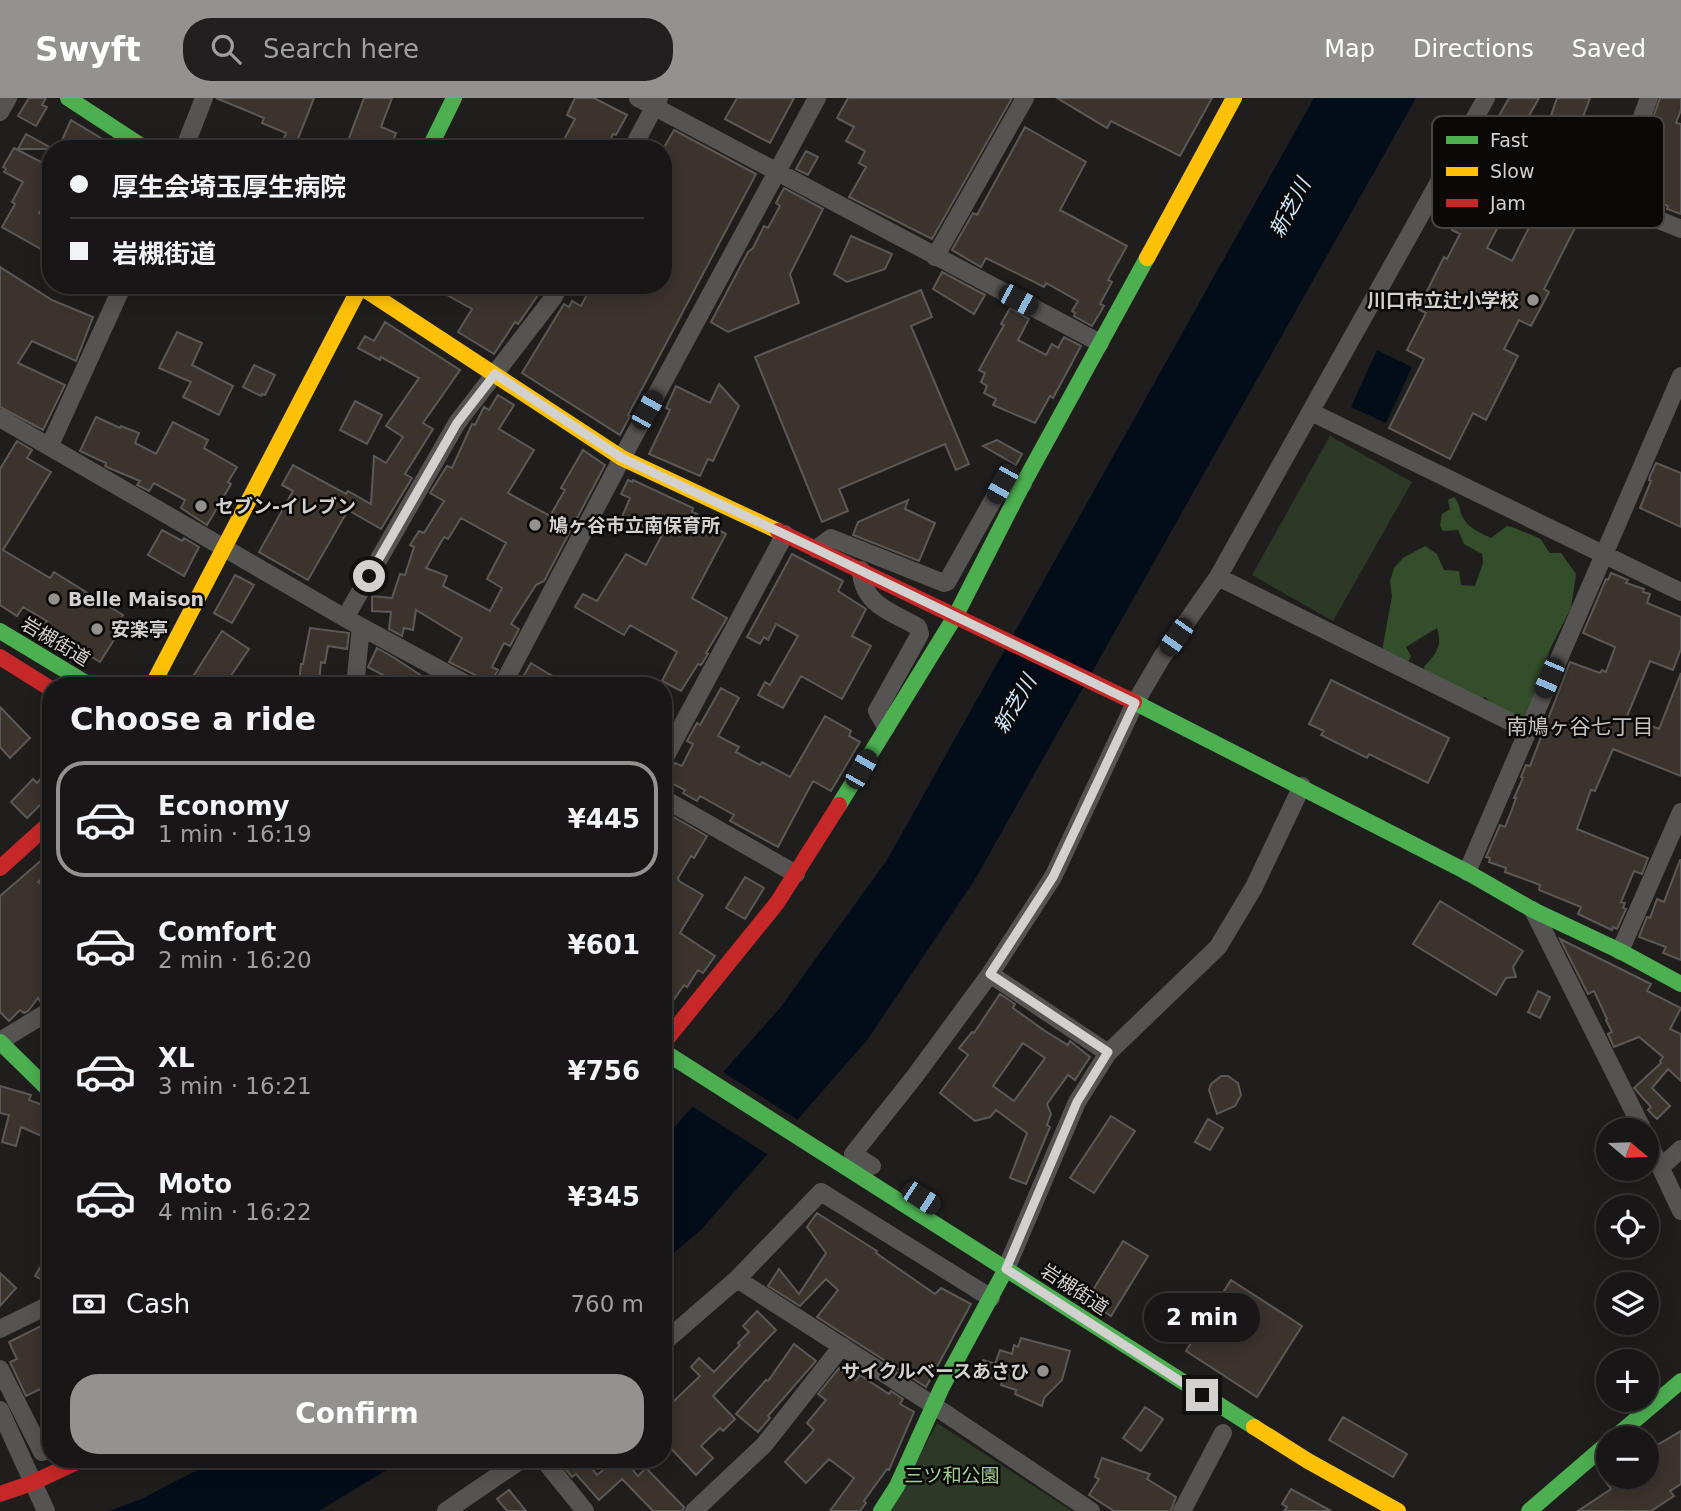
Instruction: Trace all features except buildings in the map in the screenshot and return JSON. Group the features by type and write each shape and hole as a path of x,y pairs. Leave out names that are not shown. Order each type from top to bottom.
{"main road":[{"path":"68,98 132,140"},
{"path":"433,140 454,98"},
{"path":"672,1043 796,874 886,727 962,618 1023,484 1234,98"},
{"path":"157,677 356,294"},
{"path":"372,294 622,458 962,618 1302,786 1467,872 1533,910 1620,951 1681,984"},
{"name":"岩槻街道","path":"0,631 76,677"},
{"path":"0,657 42,683"},
{"path":"0,868 42,830"},
{"path":"0,1042 42,1083"},
{"name":"岩槻街道","path":"672,1054 826,1168 1008,1262 1297,1454 1398,1511"},
{"path":"888,1215 999,1292"},
{"path":"881,1511 890,1499 920,1438 933,1405 999,1292 1008,1262"},
{"path":"1628,1426 1681,1381"},
{"path":"1529,1511 1596,1453"},
{"path":"0,1494 33,1483 64,1468"}],"street":[{"path":"0,112 8,98"},
{"path":"188,140 204,98"},
{"path":"638,98 657,102 776,173 1100,343"},
{"path":"507,677 817,98"},
{"path":"935,257 1025,98"},
{"path":"1476,116 1486,98"},
{"path":"1642,116 1649,98"},
{"path":"637,140 657,102"},
{"path":"1302,786 1254,887 1218,947 1108,1052 1077,1102 1008,1262 853,1154 990,974 1053,877 1130,701 1218,577 1432,195"},
{"path":"1664,222 1681,229"},
{"path":"50,445 119,294"},
{"path":"345,618 457,423 555,294"},
{"path":"1467,872 1681,376"},
{"path":"1311,412 1681,592"},
{"path":"0,418 345,618 453,677"},
{"path":"816,549 831,538 944,583 1002,484 1023,484"},
{"path":"672,744 785,534"},
{"path":"862,570 862,584 870,599 918,627 920,634 877,711 886,727"},
{"path":"1218,577 1527,730"},
{"path":"356,677 361,627"},
{"path":"672,803 796,874"},
{"path":"1620,951 1681,811"},
{"path":"1533,910 1637,1118"},
{"path":"990,974 1108,1052"},
{"path":"0,1042 42,1016"},
{"path":"1661,1167 1681,1149"},
{"path":"1659,1163 1681,1211"},
{"path":"672,1335 737,1279 821,1192 999,1292"},
{"path":"737,1279 1091,1511"},
{"path":"0,1329 42,1308"},
{"path":"694,1511 764,1446 842,1346"},
{"path":"0,1369 42,1452"},
{"path":"0,1410 46,1511"},
{"path":"1182,1511 1223,1432"},
{"path":"446,1511 509,1468"},
{"path":"550,1468 585,1511"}],"green space":[{"path":"1330,436 1412,482 1333,621 1252,575"},
{"path":"1454,497 1463,518 1475,530 1491,538 1507,526 1534,536 1541,540 1550,553 1561,553 1576,574 1571,608 1550,649 1538,688 1524,717 1502,713 1486,697 1475,699 1426,674 1424,667 1439,645 1437,628 1406,647 1411,656 1406,665 1382,651 1392,596 1390,581 1394,568 1403,558 1425,546 1437,554 1444,570 1459,571 1461,585 1475,586 1483,563 1482,554 1464,544 1458,530 1443,531 1440,525 1442,514 1450,509 1448,500"},
{"name":"三ツ和公園","path":"937,1423 1072,1511 890,1511"}],"water":[{"name":"新芝川","path":"1314,98 1416,98 974,881 868,1039 701,1230 672,1254 672,1130 780,1008 887,860"},
{"path":"1377,350 1412,367 1386,423 1351,407"},
{"path":"201,1468 390,1468 319,1511 109,1511 139,1500"}],"pier":[{"path":"720,1070 801,1122 770,1156 690,1105"}],"traffic: fast":[{"path":"68,98 132,140"},
{"path":"433,140 454,98"},
{"path":"839,805 956,615 1023,484 1147,258"},
{"path":"0,631 76,677"},
{"path":"1134,702 1681,984"},
{"path":"0,1042 42,1083"},
{"path":"672,1057 1254,1427"},
{"path":"881,1511 897,1486 942,1387 1006,1269"},
{"path":"1628,1426 1681,1381"},
{"path":"1529,1511 1596,1453"}],"traffic: slow":[{"path":"1147,258 1234,98"},
{"path":"157,677 356,294"},
{"path":"372,294 622,458 778,531"},
{"path":"1254,1427 1308,1461 1398,1511"}],"traffic: jam":[{"path":"778,531 1134,702"},
{"path":"0,657 42,683"},
{"path":"672,1033 777,903 839,805"},
{"path":"0,868 42,830"},
{"path":"0,1494 64,1468"}],"place":[{"name":"川口市立辻小学校","path":"1533,300"},
{"name":"セブン-イレブン","path":"201,506"},
{"name":"鳩ヶ谷市立南保育所","path":"535,525"},
{"name":"Belle Maison","path":"54,599"},
{"name":"安楽亭","path":"97,629"},
{"name":"サイクルベースあさひ","path":"1043,1371"}],"district":[{"name":"南鳩ヶ谷七丁目","path":"1580,727"}],"route":[{"path":"369,576 457,423 495,374 622,458 1135,703 1053,877 990,974 1108,1052 1077,1102 1006,1269 1202,1395"}]}
